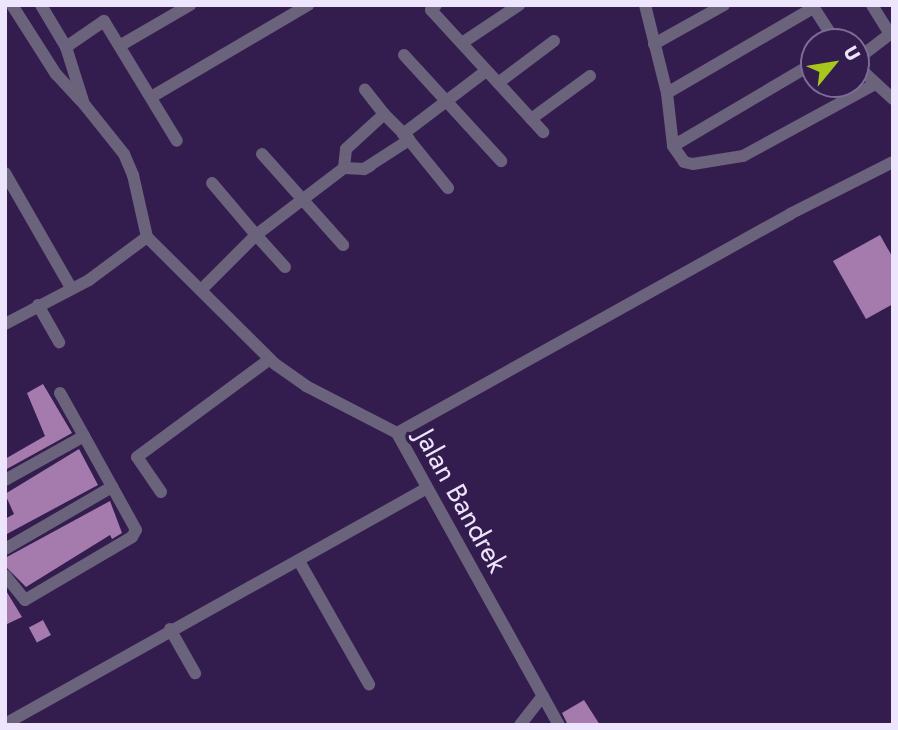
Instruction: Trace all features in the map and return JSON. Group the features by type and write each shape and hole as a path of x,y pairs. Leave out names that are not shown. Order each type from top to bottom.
{"street":[{"path":"5,324 71,288 147,237 133,175 124,154 56,74 12,5"},
{"path":"121,45 190,5"},
{"path":"153,96 290,10 308,5"},
{"path":"436,5 430,9 543,132"},
{"path":"462,43 519,5"},
{"path":"645,5 667,93 673,146 684,162 693,164 743,156 875,84"},
{"path":"654,44 724,5"},
{"path":"870,52 891,36 872,5"},
{"path":"20,18 43,6 66,47 84,104"},
{"path":"667,93 812,6 827,28"},
{"path":"66,47 104,21 153,96 177,141"},
{"path":"498,83 554,41"},
{"path":"404,55 501,161"},
{"path":"201,290 256,235 344,168 367,167 486,71"},
{"path":"673,146 800,71"},
{"path":"531,119 590,76"},
{"path":"870,78 893,99"},
{"path":"365,90 448,188"},
{"path":"344,168 346,149 384,114"},
{"path":"262,154 343,245"},
{"path":"397,433 778,220 893,162"},
{"path":"5,173 71,288"},
{"path":"212,183 285,267"},
{"name":"Jalan Bandrek","path":"147,237 270,359 306,386 397,433 425,489 559,725"},
{"path":"38,305 59,342"},
{"path":"161,492 137,457 270,359"},
{"path":"5,575 22,601 132,537 136,530 60,393"},
{"path":"5,480 84,436"},
{"path":"5,549 112,487"},
{"path":"5,724 20,721 170,628 299,561 425,489"},
{"path":"299,561 369,684"},
{"path":"170,628 195,673"},
{"path":"520,725 543,696"}],"building":[{"path":"880,235 893,258 893,304 866,319 833,261"},
{"path":"43,384 72,433 5,470 5,459 45,436 27,393"},
{"path":"79,449 98,485 5,535 5,519 14,514 5,494"},
{"path":"110,501 122,533 112,539 110,535 26,587 5,566 5,558"},
{"path":"5,589 22,617 5,625"},
{"path":"43,620 51,635 37,643 29,628"},
{"path":"584,700 600,725 568,725 562,713"}]}
